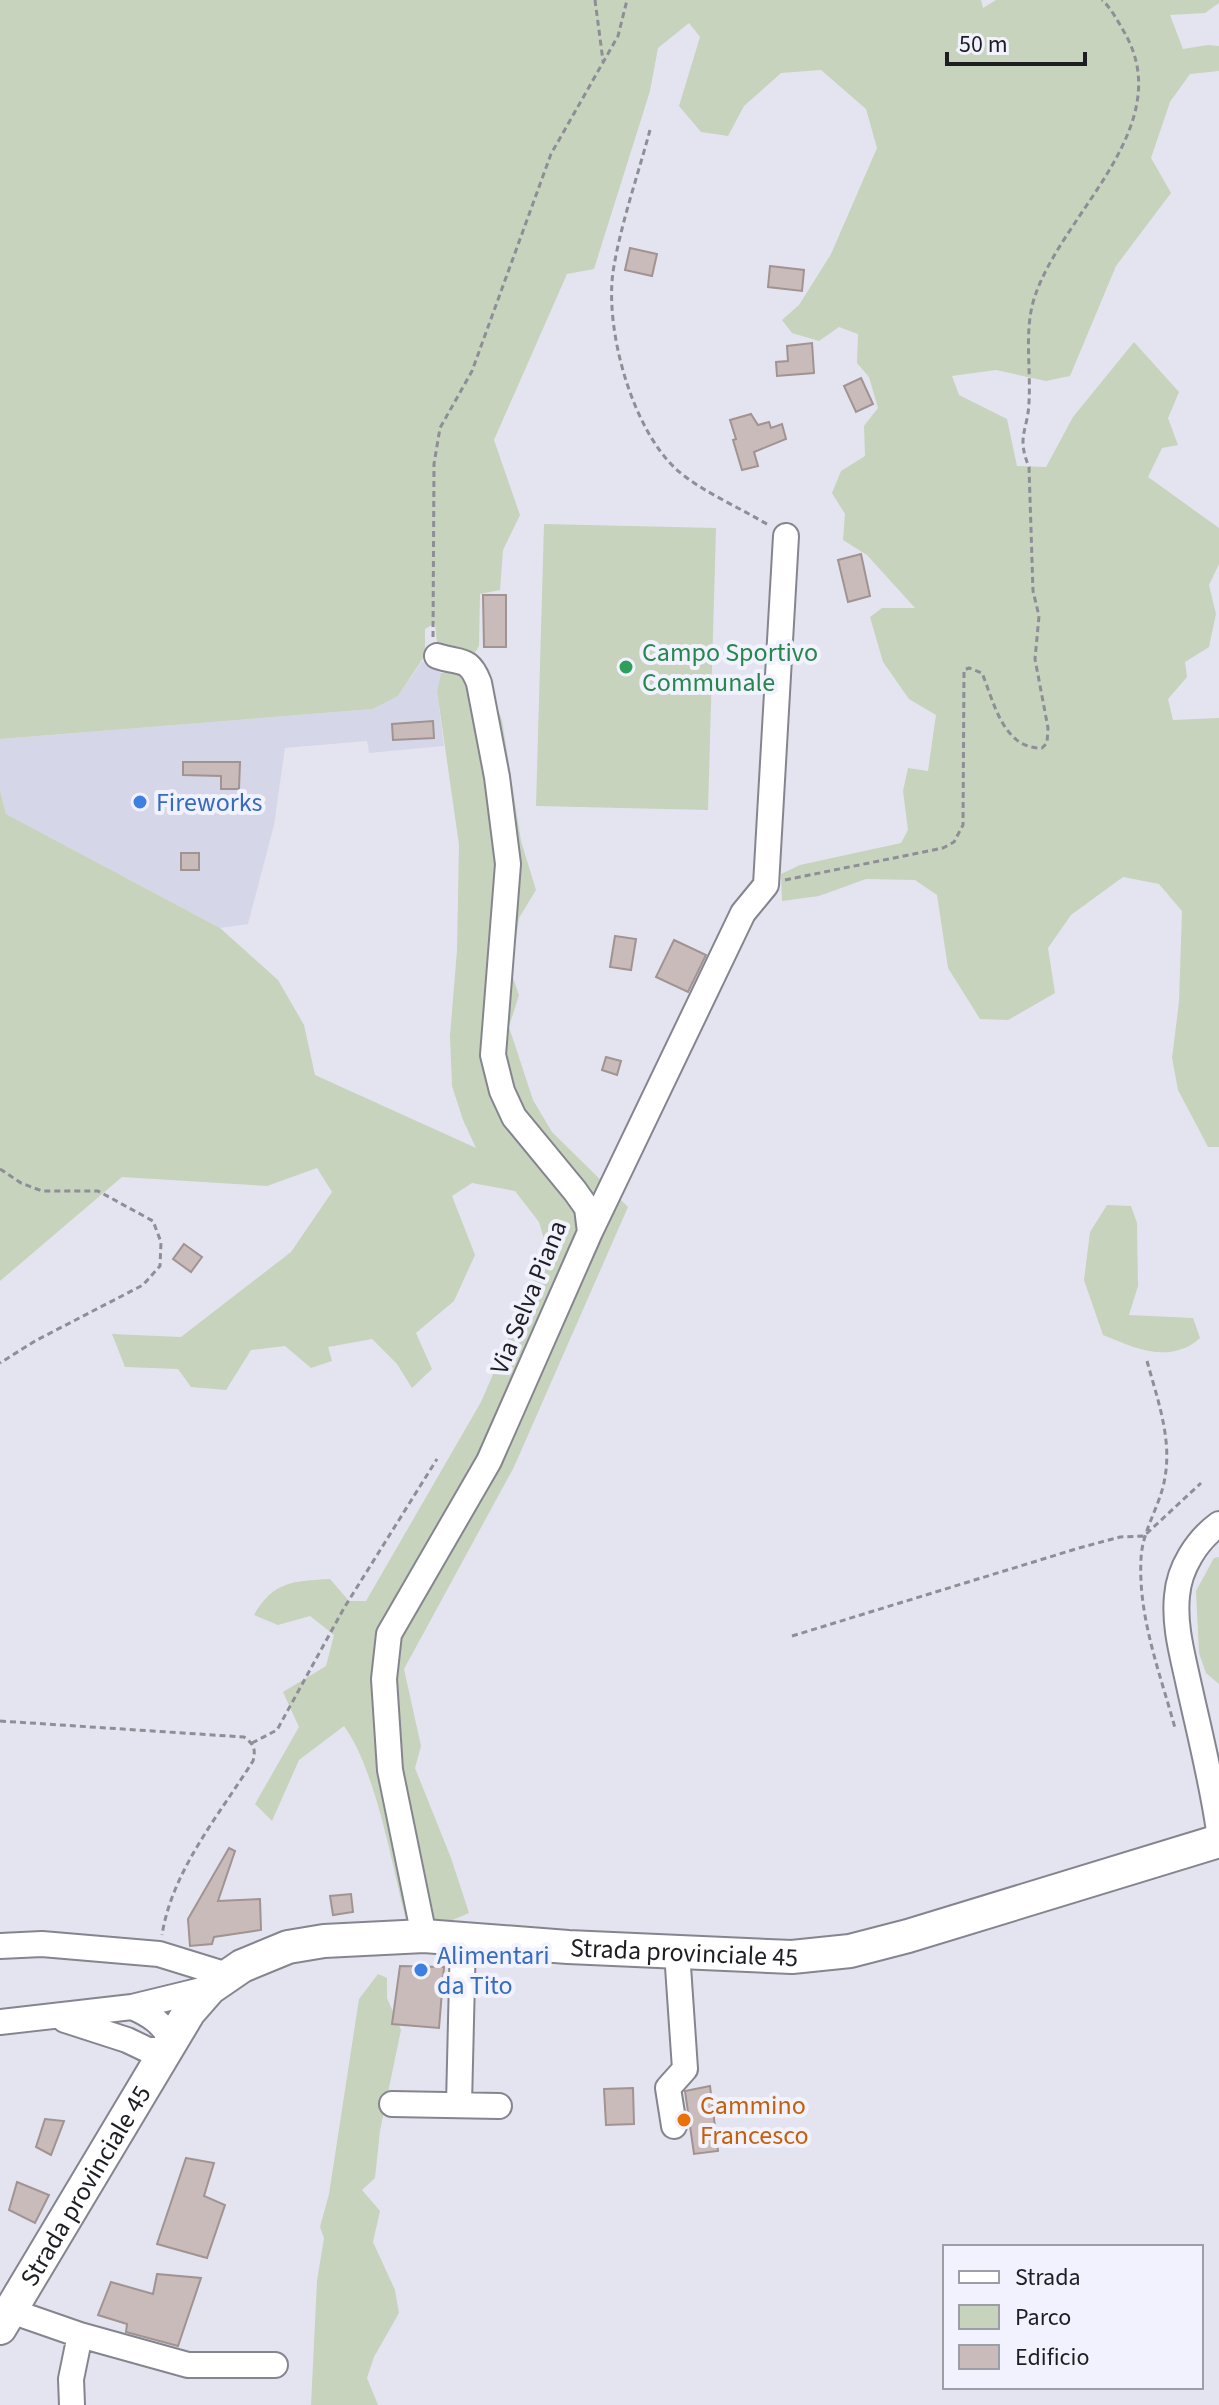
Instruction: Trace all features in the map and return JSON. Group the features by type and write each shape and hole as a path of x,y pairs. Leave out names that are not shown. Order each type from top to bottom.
{"main road":[{"name":"Strada provinciale 45","path":"6,2319 189,2012 219,1982 263,1955 324,1941 424,1936 568,1947 792,1957 850,1951 1219,1841"}],"street":[{"path":"590,1232 743,913 766,885 786,536"},
{"name":"Via Selva Piana","path":"424,1936 390,1770 384,1679 389,1634 489,1461 590,1232 587,1208 514,1117 502,1091 493,1055 508,864 497,777 474,670 446,658"},
{"path":"1219,1524 1205,1534 1183,1570 1177,1594 1180,1640 1219,1831"},
{"path":"459,2104 463,1938"},
{"path":"0,1946 42,1944 159,1954 219,1982"},
{"path":"674,2126 668,2088 685,2069 677,1952"},
{"path":"0,2022 132,2007 219,1982"},
{"path":"56,2018 127,2040 148,2050 168,2045 160,2022 132,2007"},
{"path":"127,2040 135,2052 141,2089"},
{"path":"392,2104 499,2106"},
{"path":"6,2319 80,2335 188,2365 275,2365"},
{"path":"72,2405 71,2379 80,2335"}],"path":[{"path":"595,0 603,61"},
{"path":"446,658 433,646 434,464 440,428 472,371 551,154 618,36 627,0"},
{"path":"766,885 943,848 954,842 963,825 964,670 969,668 982,673 999,717 1010,735 1033,749 1042,748 1047,743 1048,728 1035,659 1039,616 1033,591 1029,467 1022,450 1022,433 1029,407 1029,321 1034,299 1061,241 1120,154 1135,119 1139,83 1133,46 1102,0"},
{"path":"650,130 614,270 611,296 615,329 632,403 652,441 677,470 786,536"},
{"path":"0,1169 21,1183 42,1191 98,1191 153,1221 161,1242 160,1266 143,1285 35,1341 0,1363"},
{"path":"252,1743 277,1730 344,1608 437,1459"},
{"path":"792,1636 1079,1548 1120,1537 1144,1536 1201,1483"},
{"path":"0,1721 244,1737 252,1743 255,1751 253,1761 202,1841 171,1898 159,1954"}],"shaded area":[{"name":"Fireworks","path":"422,661 441,673 437,691 444,746 369,753 367,741 285,748 274,825 248,924 220,928 6,814 0,790 0,739 373,709 398,696"}],"green space":[{"path":"0,0 981,0 983,8 996,0 1219,0 1205,13 1170,15 1183,49 1219,46 1219,71 1190,74 1170,102 1151,158 1171,193 1116,266 1070,376 1046,381 996,370 952,376 959,395 1007,419 1017,466 1046,467 1073,417 1134,342 1179,392 1168,418 1178,445 1162,448 1148,477 1219,528 1219,564 1209,585 1216,614 1209,647 1185,662 1187,677 1168,699 1173,720 1219,718 1219,1147 1208,1147 1178,1090 1172,1058 1179,1002 1182,911 1159,884 1123,877 1071,915 1048,948 1055,993 1008,1020 980,1019 948,968 937,895 915,880 866,879 819,896 782,901 781,874 800,865 901,843 908,830 903,791 908,768 928,771 936,715 909,699 883,662 870,617 882,608 915,608 867,555 843,540 845,514 832,493 841,471 865,456 864,426 878,408 869,377 857,363 858,334 839,327 819,341 792,333 782,320 799,305 831,254 877,148 866,109 821,70 781,73 744,106 728,136 701,132 679,106 700,37 689,23 658,48 650,91 594,269 567,274 494,440 520,515 503,550 500,590 480,594 479,646 473,656 438,653 435,623 425,629 425,655 398,696 373,709 0,739"},
{"name":"Campo Sportivo Communale","path":"544,524 716,528 708,810 536,806"},
{"path":"466,670 486,680 502,720 521,841 536,890 519,918 511,972 519,995 509,1027 533,1100 552,1132 628,1207 514,1467 404,1669 421,1746 415,1768 469,1913 448,1922 406,1920 374,1792 344,1726 299,1760 272,1821 255,1804 299,1727 283,1692 326,1666 334,1635 310,1616 278,1625 254,1615 269,1595 295,1582 330,1579 349,1601 366,1601 481,1402 547,1249 539,1222 515,1191 472,1183 452,1196 475,1255 454,1301 416,1333 432,1369 412,1388 397,1364 372,1339 328,1347 332,1361 311,1368 285,1346 251,1350 226,1390 191,1387 178,1369 125,1367 112,1334 181,1337 291,1252 332,1192 317,1168 267,1186 122,1177 0,1281 0,790 6,814 220,928 278,980 304,1025 315,1075 476,1148 452,1086 450,1036 457,950 459,845 437,691 441,673"},
{"path":"1107,1205 1131,1206 1137,1223 1138,1286 1129,1315 1193,1318 1200,1338 1189,1346 1177,1351 1152,1352 1103,1335 1084,1280 1090,1232"},
{"path":"1219,1557 1219,1684 1206,1673 1199,1653 1196,1591 1214,1558"},
{"path":"378,1974 387,1978 387,1998 401,2030 380,2131 375,2178 362,2190 380,2211 373,2242 395,2290 399,2313 374,2357 367,2378 378,2405 311,2405 317,2281 324,2238 320,2227 329,2194 359,1999"}],"building":[{"path":"630,248 657,254 652,276 625,270"},
{"path":"770,266 804,270 802,291 768,287"},
{"path":"812,343 814,373 777,376 776,362 788,361 787,346"},
{"path":"861,378 873,404 856,412 844,386"},
{"path":"751,414 758,425 769,422 771,428 782,424 786,439 754,452 758,466 742,470 730,420"},
{"path":"861,554 870,596 848,602 838,560"},
{"path":"483,595 506,595 506,647 484,647"},
{"path":"433,721 434,738 393,740 392,724"},
{"path":"183,762 240,762 239,789 221,789 221,776 183,775"},
{"path":"181,853 199,853 199,870 181,870"},
{"path":"615,936 636,939 631,970 610,967"},
{"path":"674,940 706,955 688,992 656,977"},
{"path":"606,1057 621,1061 617,1075 602,1070"},
{"path":"184,1244 202,1257 191,1272 173,1259"},
{"path":"229,1848 235,1851 218,1901 260,1899 261,1930 214,1937 212,1944 190,1946 188,1919"},
{"path":"351,1894 353,1912 333,1915 330,1896"},
{"path":"400,1966 444,1967 439,2028 392,2024"},
{"path":"710,2086 718,2151 694,2154 685,2091"},
{"path":"633,2088 634,2124 606,2125 604,2089"},
{"path":"45,2119 64,2121 51,2155 36,2147"},
{"path":"186,2158 214,2163 204,2196 225,2205 207,2258 157,2244"},
{"path":"17,2182 49,2195 35,2223 9,2210"},
{"path":"157,2274 201,2278 178,2346 126,2332 127,2324 98,2315 111,2282 153,2294"}],"place":[{"name":"Campo Sportivo Communale","path":"626,667"},
{"name":"Fireworks","path":"140,802"},
{"name":"Alimentari da Tito","path":"421,1970"},
{"name":"Cammino Francesco","path":"684,2120"}]}
